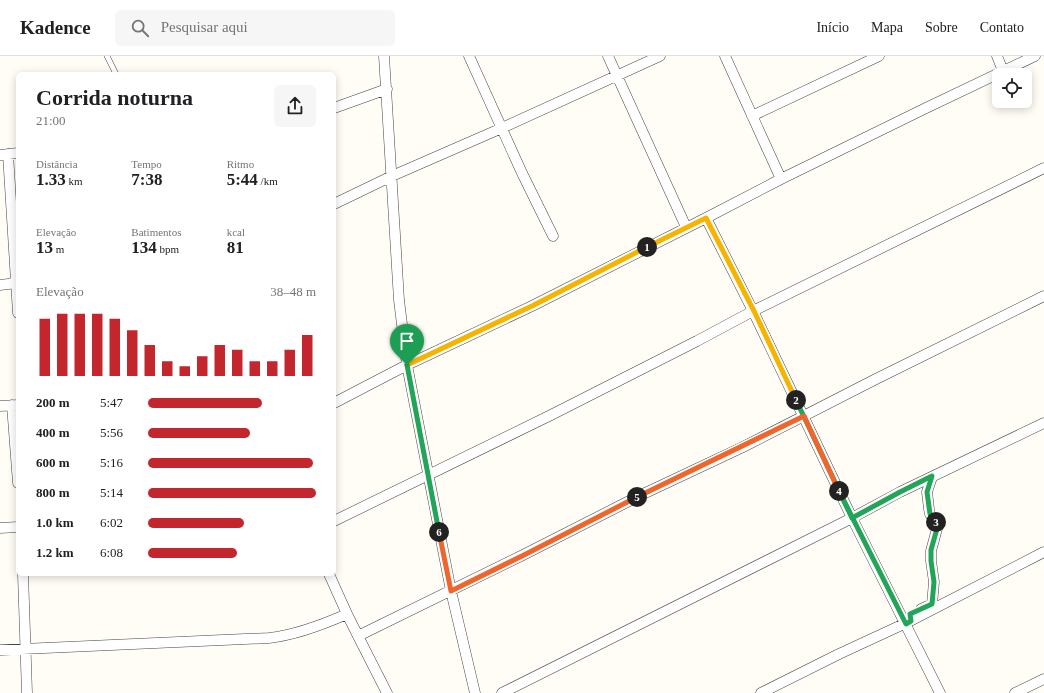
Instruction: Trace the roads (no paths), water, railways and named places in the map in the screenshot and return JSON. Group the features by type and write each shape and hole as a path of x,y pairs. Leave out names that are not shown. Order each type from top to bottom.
{"street":[{"path":"384,56 399,300 407,365 451,591 474,693"},
{"path":"469,56 522,173 553,236"},
{"path":"608,56 686,227"},
{"path":"336,203 392,176 660,56"},
{"path":"725,56 781,179"},
{"path":"752,116 879,56"},
{"path":"997,56 1002,68"},
{"path":"1009,68 1035,56"},
{"path":"336,402 407,365 532,306 781,179 992,76"},
{"path":"336,107 387,89"},
{"path":"9,154 16,266"},
{"path":"336,520 558,411 754,311 1044,168"},
{"path":"706,218 754,311 852,518 908,622 940,693"},
{"path":"0,285 16,282"},
{"path":"358,636 524,555 641,495 743,447 1044,296"},
{"path":"0,406 15,405 16,431"},
{"path":"502,693 852,518 932,476 1044,423"},
{"path":"908,622 910,614 932,604 934,582 931,550 938,525 930,514 929,509 927,492 932,476"},
{"path":"0,528 16,527"},
{"path":"761,693 908,622 1044,552"},
{"path":"23,576 27,693"},
{"path":"330,576 347,614 387,693"},
{"path":"0,650 269,638 282,636 325,624 347,614"},
{"path":"1015,693 1044,679"}],"lane":[{"path":"107,56 115,72"}]}
